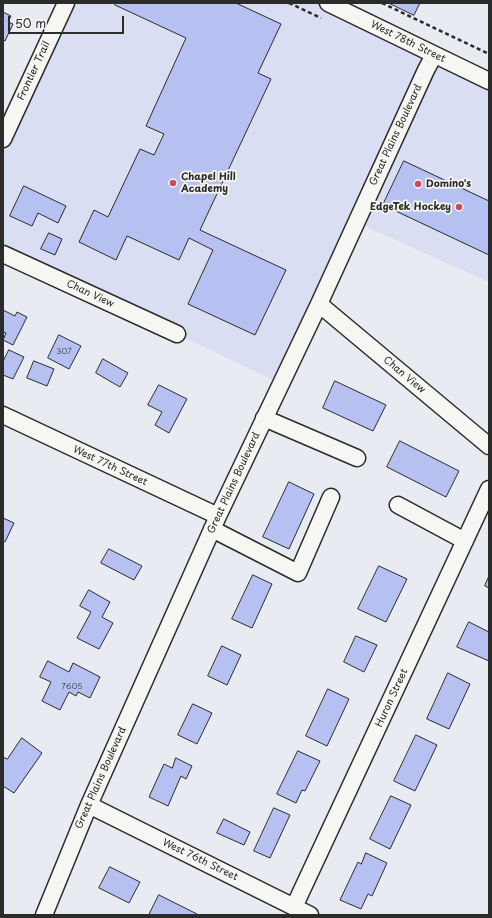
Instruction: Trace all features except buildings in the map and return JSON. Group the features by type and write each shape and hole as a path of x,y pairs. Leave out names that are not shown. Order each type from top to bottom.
{"street":[{"name":"Frontier Trail","path":"4,133 66,3"},
{"name":"West 78th Street","path":"328,3 489,81"},
{"name":"Great Plains Boulevard","path":"44,915 89,805 215,523 319,304 434,55"},
{"name":"Chan View","path":"3,254 177,334"},
{"name":"Chan View","path":"319,304 489,446"},
{"name":"West 77th Street","path":"3,415 215,523 298,573 332,497"},
{"path":"264,418 357,458"},
{"name":"Huron Street","path":"294,907 464,541 483,518 489,488"},
{"path":"398,505 464,541"},
{"name":"West 76th Street","path":"89,805 310,915"}],"path":[{"path":"382,3 489,54"}],"shaded area":[{"path":"66,3 326,3 489,77 489,282 356,222 281,384 177,334 3,254 3,139"}],"place":[{"name":"Chapel Hill Academy","path":"173,183"},
{"name":"Domino's","path":"418,184"},
{"name":"EdgeTek Hockey","path":"459,207"}]}
